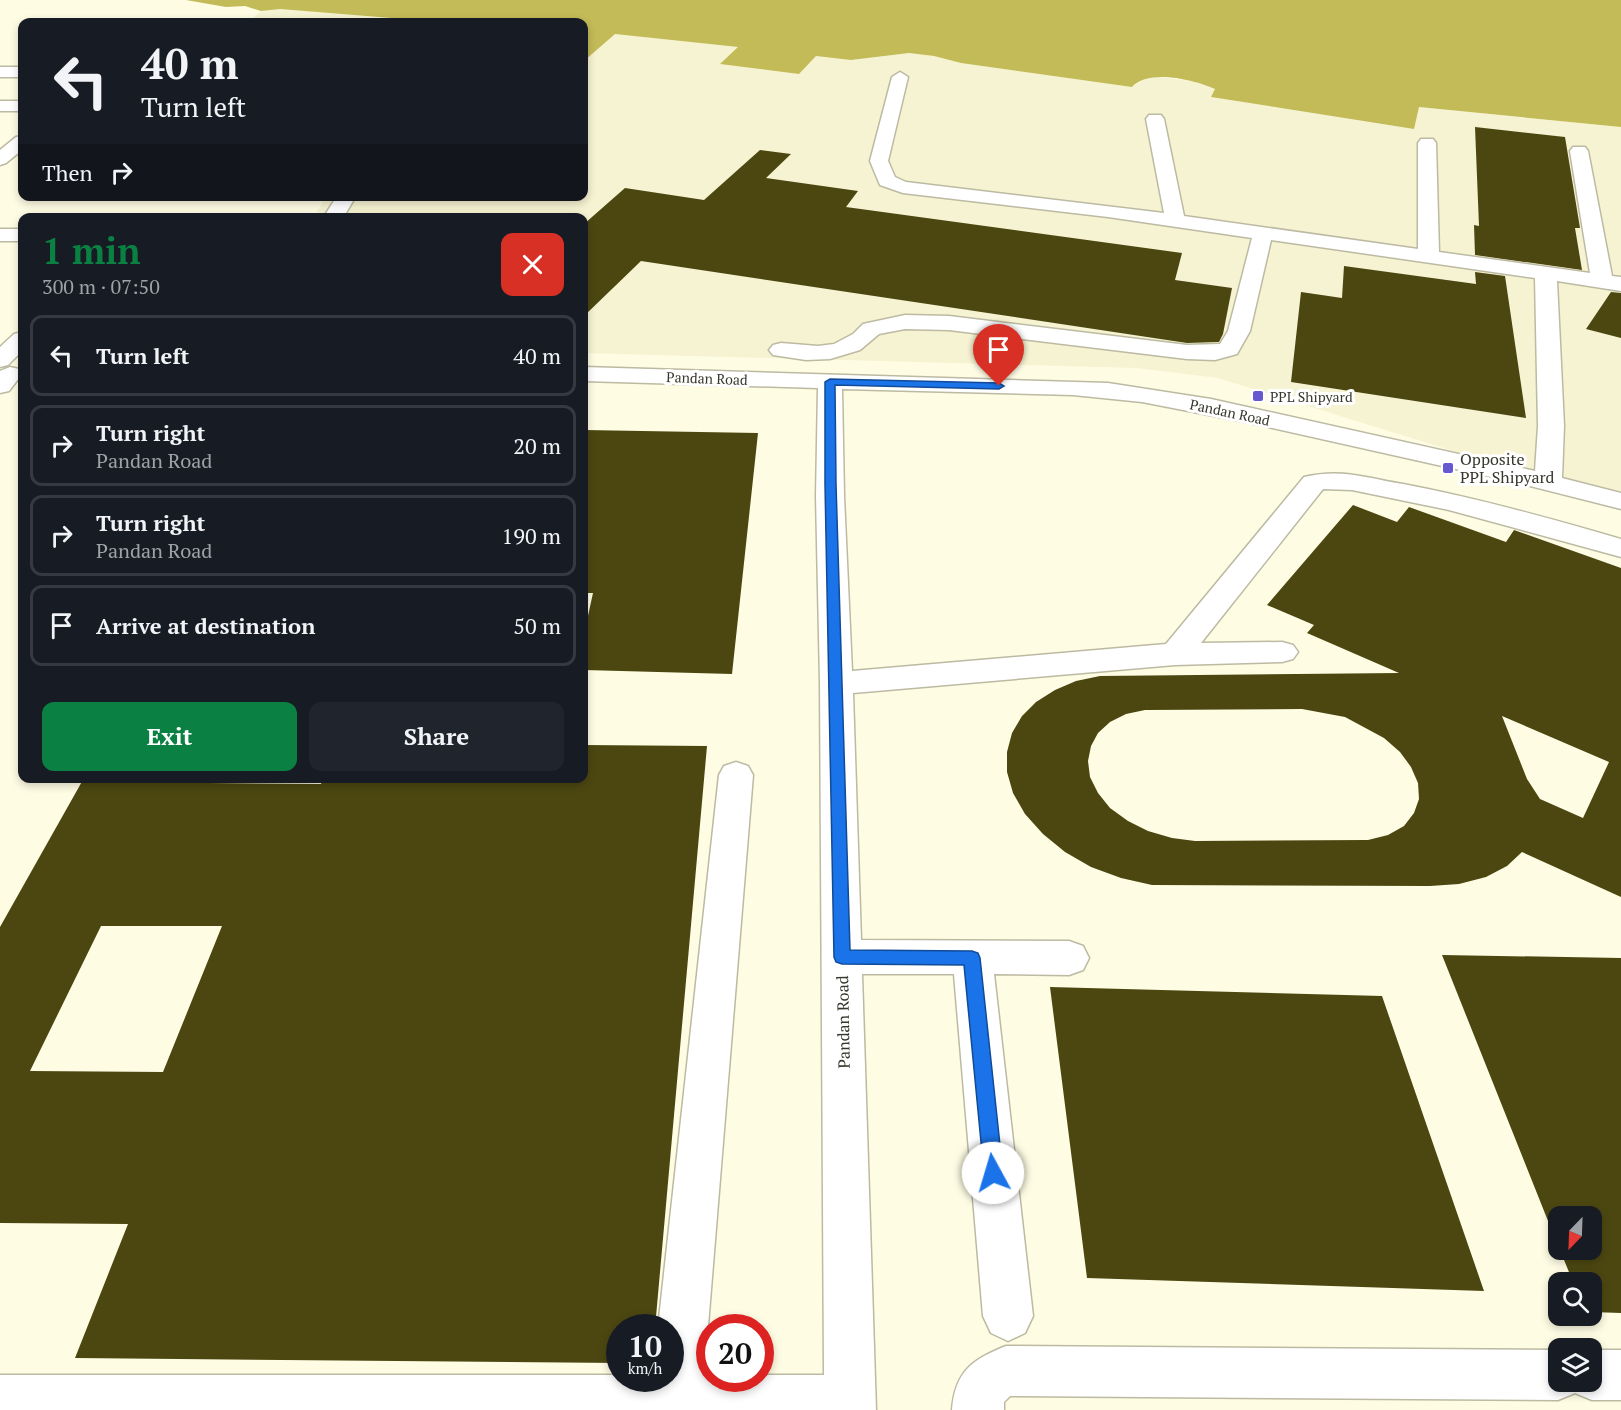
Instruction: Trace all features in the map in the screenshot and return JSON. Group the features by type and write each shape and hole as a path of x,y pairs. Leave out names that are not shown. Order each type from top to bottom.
{"street":[{"path":"900,77 879,161 887,181 903,187 1175,221 1612,282 1578,151"},
{"path":"0,106 18,106"},
{"path":"1155,119 1175,221"},
{"path":"0,142 18,142"},
{"path":"1427,143 1429,256"},
{"path":"0,159 18,145"},
{"path":"781,350 826,355 861,341 871,329 905,322 949,322 1187,352 1215,353 1229,349 1239,331 1263,233"},
{"path":"0,235 18,235"},
{"path":"1546,273 1551,426 1548,481"},
{"path":"7,374 18,348"},
{"name":"Pandan Road","path":"588,374 1073,388 1129,392 1207,406 1548,481 1621,501"},
{"name":"Pandan Road","path":"830,382 830,496 837,683 850,1405"},
{"path":"1175,654 1314,483 1323,480 1345,481 1451,501 1621,548"},
{"path":"837,683 1175,654 1282,652"},
{"path":"676,1401 736,774"},
{"path":"842,957 1070,958"},
{"path":"972,958 1008,1316"},
{"path":"978,1410 983,1388 993,1376 1006,1371 1548,1375"},
{"path":"1602,1375 1621,1375"},
{"path":"0,1401 676,1401 850,1405"}],"shaded area":[{"path":"186,0 1621,0 1621,127 1419,107 1414,129 1211,97 1215,89 1185,79 1149,78 1139,81 1132,87 961,63 909,53 851,60 816,56 799,74 720,64 738,47 615,34 588,58 588,18 391,18 280,9 261,11 245,6 226,7"},
{"path":"280,9 391,18 253,18 261,11"},
{"path":"614,34 739,47 721,64 799,74 816,56 851,60 909,53 961,63 1132,87 1150,76 1200,82 1215,89 1211,97 1413,129 1419,107 1621,127 1621,503 1218,378 1137,368 588,353 588,213 316,213 324,201 588,201 588,57"}],"building":[{"path":"1475,127 1565,137 1580,228 1575,228 1582,270 1475,255 1474,225 1479,226"},
{"path":"760,150 791,154 766,178 858,191 846,207 1182,253 1175,280 1232,288 1223,334 1219,342 1187,343 641,261 588,312 588,220 625,188 704,200"},
{"path":"1344,266 1476,284 1475,272 1505,276 1526,418 1291,382 1301,292 1342,298"},
{"path":"1611,292 1621,293 1621,338 1586,329"},
{"path":"588,430 758,433 732,674 588,670 588,616 593,593 588,593"},
{"path":"1353,505 1397,522 1409,507 1506,542 1514,530 1621,568 1621,897 1522,852 1507,866 1486,877 1459,884 1430,886 1152,885 1121,878 1091,867 1065,852 1043,834 1025,814 1013,793 1007,772 1007,752 1012,733 1022,716 1036,702 1055,690 1076,681 1100,676 1399,673 1307,633 1314,625 1267,605","holes":["1302,709 1345,717 1384,738 1400,752 1411,767 1418,783 1419,799 1414,813 1404,826 1388,835 1368,840 1195,841 1172,838 1148,831 1128,821 1110,808 1098,793 1090,777 1088,761 1091,746 1098,733 1110,722 1126,714 1145,710","1502,716 1609,762 1583,818 1540,799 1527,779"]},
{"path":"588,745 707,746 656,1314 606,1314 606,1363 75,1358 128,1224 0,1223 0,927 81,783 588,783","holes":["101,926 222,926 163,1072 30,1071"]},
{"path":"1442,955 1621,958 1621,1313 1602,1312 1602,1272 1569,1272 1564,1260 1602,1260 1602,1206 1548,1206 1548,1221"},
{"path":"1050,987 1382,996 1484,1291 1087,1278"}],"place":[{"name":"PPL Shipyard","path":"1258,396"},
{"name":"Opposite PPL Shipyard","path":"1448,468"}],"route":[{"path":"993,1173 972,958 842,957 837,683 830,484 830,382 999,386"}]}
